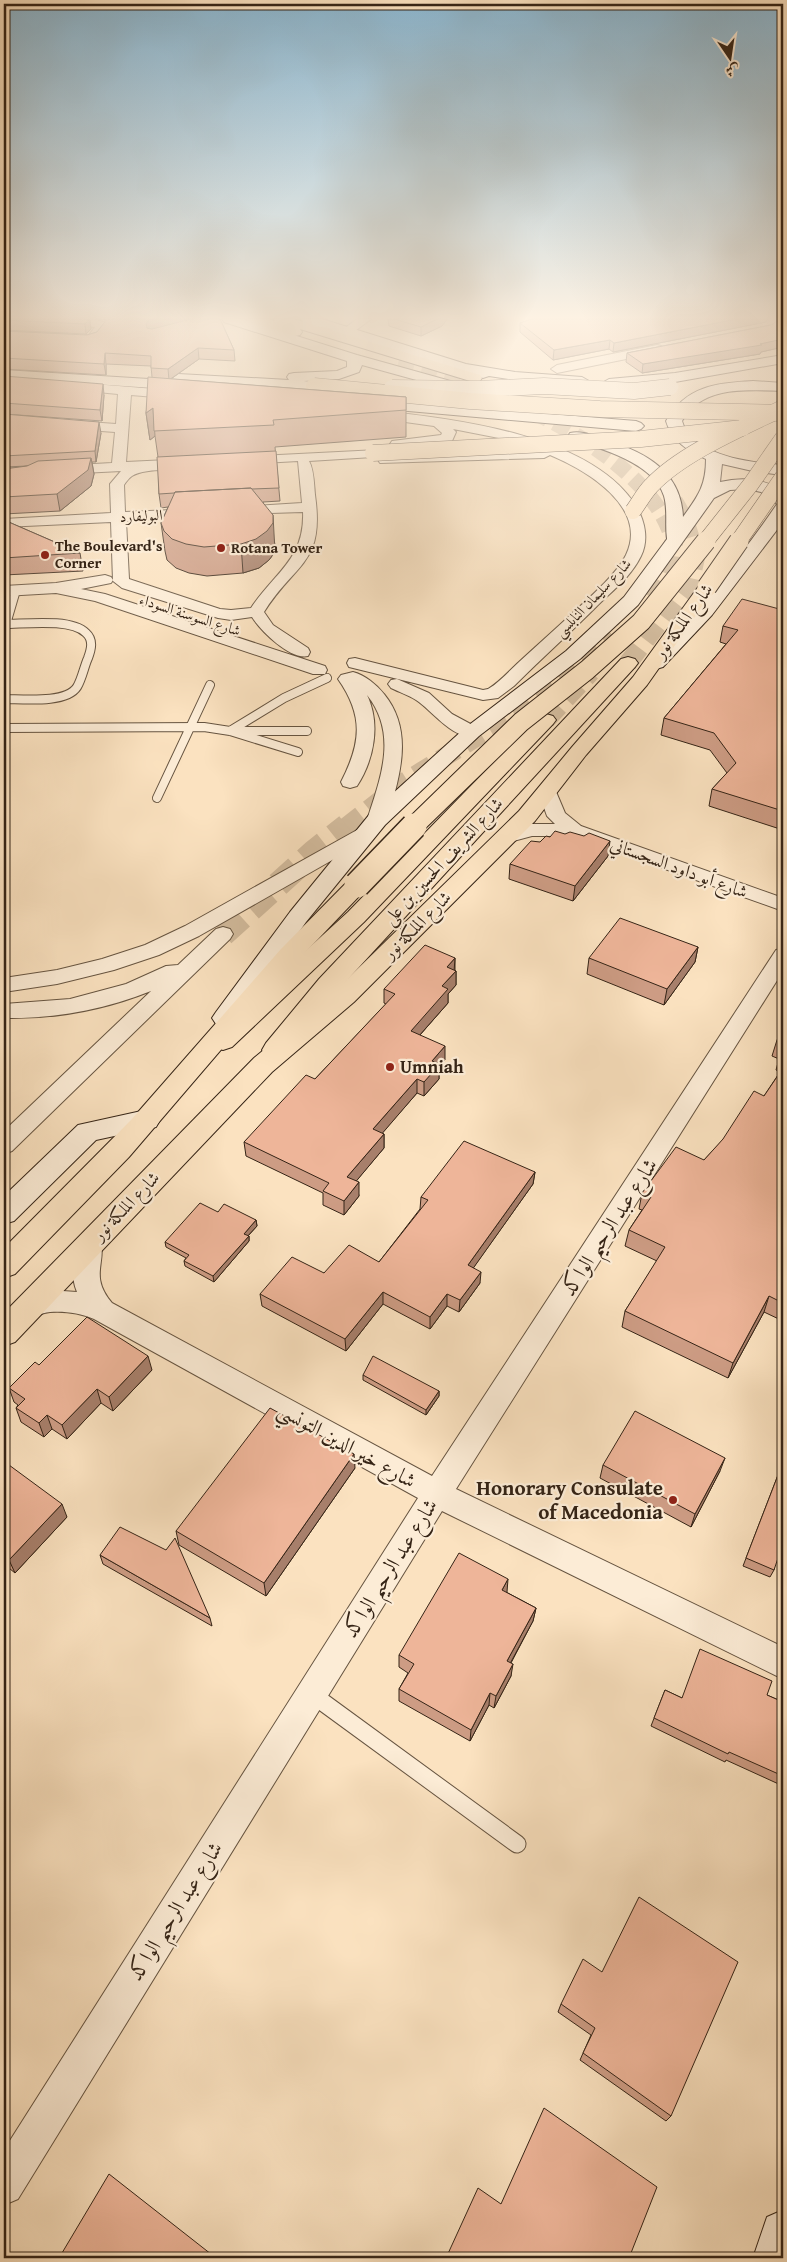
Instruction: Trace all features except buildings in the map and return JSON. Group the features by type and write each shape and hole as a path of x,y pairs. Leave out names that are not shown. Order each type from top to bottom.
{"main road":[{"path":"501,425 578,436 639,460 653,469 670,488 674,503 673,528 676,541"},
{"path":"608,425 636,426"},
{"path":"628,425 679,434 699,450 714,456 756,467 783,470"},
{"path":"675,425 679,434"},
{"path":"633,511 651,486 662,476 715,442 750,425"},
{"path":"373,454 641,439 743,428"},
{"name":"شارع الملكة نور","path":"4,1266 100,1170 181,1082 297,946 432,808 521,722 587,670 641,622 701,549 751,484 783,438"},
{"path":"181,1082 298,917 371,827 472,732 573,655 631,601 708,494 714,476 714,456"},
{"name":"شارع الملكة نور","path":"4,1333 263,1064 346,996 527,816 579,750 634,672 707,586 783,476"},
{"path":"708,494 728,486 753,484 772,490 783,501"},
{"path":"634,672 705,611 778,523 783,508"},
{"name":"شارع الشريف الحسين بن علي","path":"263,1064 328,985 634,672"},
{"name":"شارع الشريف الحسين بن علي","path":"181,1082 356,917 546,720"},
{"path":"4,1213 88,1132 146,1120"},
{"path":"4,1339 29,1308"},
{"path":"776,2258 783,2233"}],"street":[{"path":"71,425 121,428"},
{"path":"119,466 121,425"},
{"path":"248,460 313,451 430,442 446,438 450,432 447,425"},
{"name":"شارع سليمان النابلسي","path":"340,669 483,695 496,693 574,621 626,567 633,557 637,546 637,525 633,511 615,489 599,476 559,454 470,425"},
{"path":"373,454 229,461 304,462 559,454"},
{"path":"4,473 207,462"},
{"path":"256,612 261,603 306,551 310,535 304,462"},
{"path":"105,568 117,484 119,480 132,470 150,465"},
{"path":"89,468 106,479 121,581 128,586 218,613 256,612"},
{"name":"البوليفارد","path":"4,523 309,507"},
{"name":"شارع السوسنة السوداء","path":"56,588 105,568 107,585 117,591 302,652 340,669"},
{"name":"شارع السوسنة السوداء","path":"10,590 56,588 99,597 340,669"},
{"path":"256,612 267,628 302,652"},
{"path":"340,669 410,689 423,697 446,718 472,732"},
{"path":"340,669 356,688 362,699 366,722 362,758 350,782"},
{"path":"4,985 57,977 106,965 152,950 192,931 371,827 394,761 396,742 394,732 380,698 371,689 340,669"},
{"path":"547,791 557,816 574,830"},
{"path":"506,837 531,830 574,830"},
{"name":"شارع أبو داود السجستاني","path":"574,830 783,905"},
{"path":"4,1011 30,1012 62,1008 120,995 146,986 180,968 223,934 4,1145"},
{"name":"شارع عبد الرحيم الواكد","path":"4,2185 437,1494 783,955"},
{"path":"89,1244 85,1272 92,1300 103,1311"},
{"name":"شارع خير الدين التونسي","path":"29,1308 48,1301 84,1303 103,1311 437,1494 783,1663"}],"lane":[{"path":"4,481 29,478 41,471"},
{"path":"4,699 51,699 70,694 77,687 91,649 91,641 86,634 76,628 63,624 5,624 10,590"},
{"path":"230,731 284,698 340,669"},
{"path":"157,798 210,684"},
{"path":"4,728 190,726 230,731 306,731"},
{"path":"230,731 298,752"},
{"path":"311,1694 517,1844"}],"tunnel":[{"path":"558,425 599,450 624,470 646,493 663,516 673,542"},
{"path":"675,501 686,520 693,542"},
{"path":"653,599 669,572 673,557 673,541"},
{"path":"628,663 690,582 695,560 693,541"},
{"path":"346,827 401,784 527,706 613,636"},
{"path":"546,720 591,672"},
{"path":"223,934 314,852 347,826"}],"place":[{"name":"Rotana Tower","path":"221,548"},
{"name":"The Boulevard's Corner","path":"45,555"},
{"name":"Umniah","path":"390,1067"},
{"name":"Honorary Consulate of Macedonia","path":"673,1500"}]}
